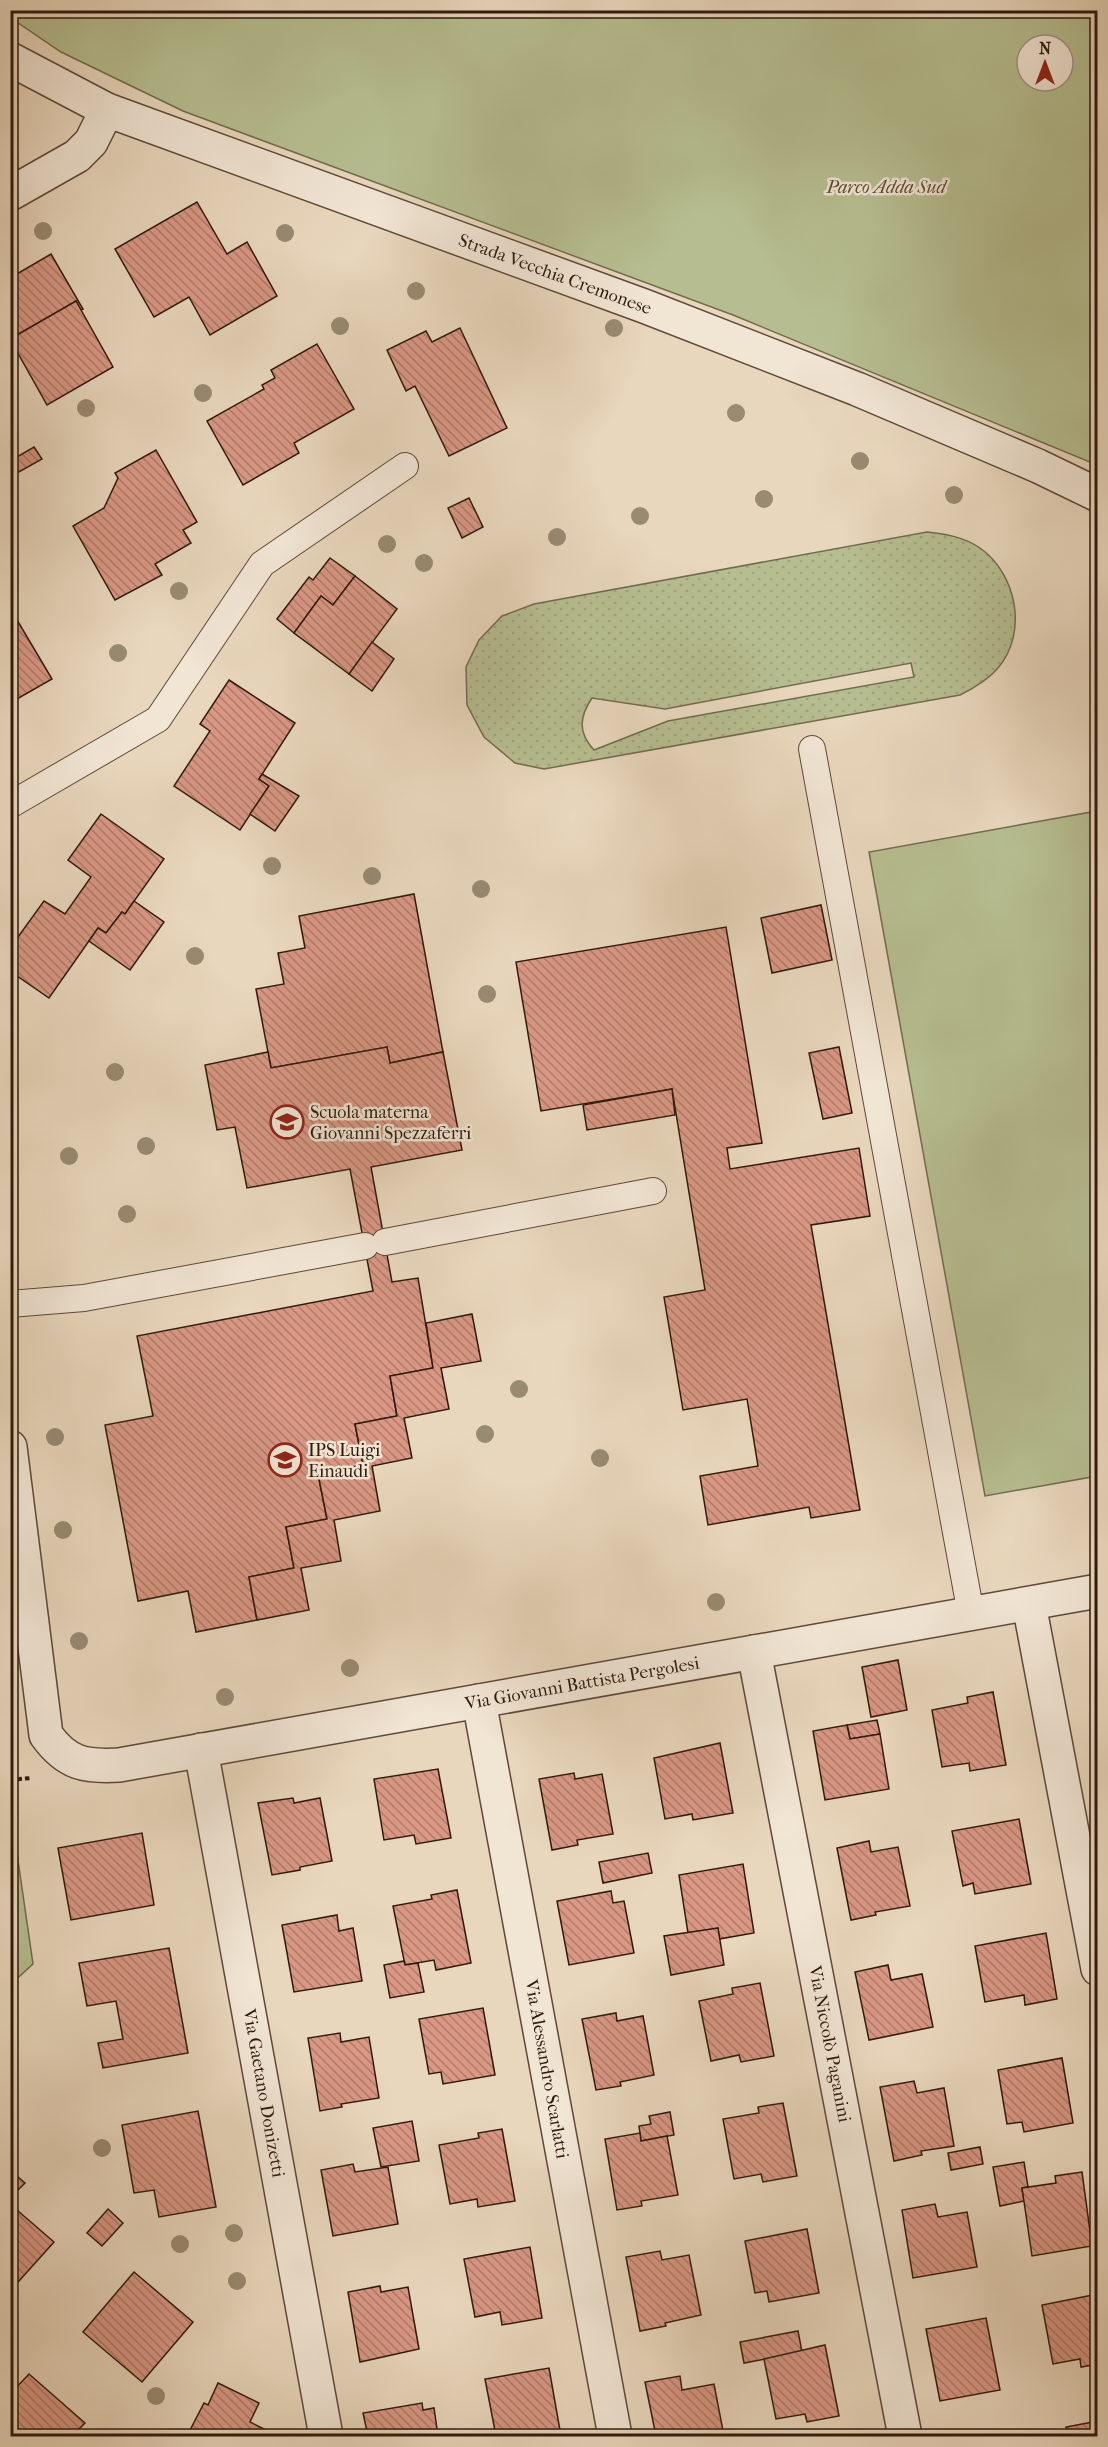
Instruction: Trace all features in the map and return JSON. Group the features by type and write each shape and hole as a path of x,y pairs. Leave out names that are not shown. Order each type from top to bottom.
{"street":[{"name":"Strada Vecchia Cremonese","path":"10,59 107,110 666,314 857,389 1038,466 1098,495"},
{"path":"10,194 77,156 91,142 107,110"},
{"name":"Via Giovanni Battista Pergolesi","path":"10,1447 46,1735 55,1748 81,1764 120,1765 1098,1592"},
{"path":"1029,1604 1098,1970"},
{"name":"Via Niccolò Paganini","path":"754,1652 905,2436"},
{"name":"Via Alessandro Scarlatti","path":"479,1701 615,2436"},
{"name":"Via Gaetano Donizetti","path":"201,1750 326,2436"}],"lane":[{"path":"10,805 158,719 262,564 405,466"},
{"path":"812,749 971,1614"},
{"path":"10,1304 84,1298 653,1191"}],"green space":[{"name":"Parco Adda Sud","path":"10,11 1097,11 1097,465 733,315 183,111 61,52 11,18"},
{"path":"927,532 968,541 993,559 1010,588 1015,622 1013,638 998,668 981,683 960,695 544,769 515,763 484,737 467,705 466,667 479,640 502,616 534,604","holes":["911,663 914,677 668,721 594,750 585,737 582,725 592,698 665,709"]},
{"path":"1097,811 1097,1476 985,1496 869,852"},
{"path":"11,1812 33,1964 10,1984"}],"building":[{"path":"197,202 227,254 247,242 277,296 210,335 189,297 154,317 115,249"},
{"path":"51,254 83,309 80,310 76,301 10,339 10,278"},
{"path":"76,301 113,367 47,405 10,339"},
{"path":"460,328 507,428 449,456 415,386 406,391 387,350 426,331 432,342"},
{"path":"317,344 354,409 294,443 299,453 243,485 207,421 264,389 262,385 275,378 271,370"},
{"path":"34,447 42,459 10,477 10,461"},
{"path":"156,450 197,522 183,530 191,543 155,564 162,575 115,600 73,526 104,508 118,478 115,473"},
{"path":"469,498 483,527 462,538 448,508"},
{"path":"330,558 355,576 333,605 321,596 294,633 277,619 309,577 313,580"},
{"path":"355,576 397,609 349,674 294,633 321,596 333,605"},
{"path":"17,620 52,679 10,703 10,623"},
{"path":"372,642 394,659 372,691 349,674"},
{"path":"229,680 295,723 259,779 269,786 240,830 174,786 210,731 200,724"},
{"path":"262,774 299,796 275,831 250,814 269,786 259,779"},
{"path":"101,814 164,859 125,914 122,912 106,933 98,928 49,998 10,971 10,948 44,901 65,914 91,877 68,860"},
{"path":"414,894 443,1052 390,1063 387,1047 271,1068 256,989 284,984 278,953 305,948 299,916"},
{"path":"134,901 164,922 130,970 89,941 98,928 106,933"},
{"path":"821,905 832,960 772,973 761,918"},
{"path":"726,927 762,1143 727,1148 730,1169 859,1148 870,1216 811,1225 860,1510 811,1518 809,1507 708,1525 700,1476 758,1466 747,1399 683,1410 664,1297 705,1290 672,1089 541,1111 516,962"},
{"path":"387,1047 390,1063 443,1052 462,1150 371,1167 392,1282 418,1278 433,1368 390,1376 397,1416 355,1424 363,1465 318,1474 327,1519 286,1527 294,1568 249,1577 257,1620 196,1632 188,1591 138,1601 105,1425 153,1416 137,1336 373,1291 350,1169 247,1188 235,1127 217,1130 205,1065 268,1052 271,1068"},
{"path":"839,1047 852,1113 823,1119 809,1053"},
{"path":"672,1089 675,1115 587,1130 583,1105"},
{"path":"472,1314 481,1361 441,1368 449,1409 404,1418 412,1458 372,1466 380,1511 334,1520 341,1561 301,1568 309,1610 257,1620 249,1577 294,1568 286,1527 327,1519 318,1474 363,1465 355,1424 397,1416 390,1376 433,1368 426,1323"},
{"path":"898,1660 907,1710 871,1717 862,1667"},
{"path":"993,1692 1006,1765 970,1771 969,1763 942,1767 932,1710 968,1703 967,1697"},
{"path":"877,1720 880,1734 850,1739 847,1725"},
{"path":"847,1725 850,1739 880,1734 889,1789 825,1800 813,1731"},
{"path":"720,1743 733,1813 693,1820 692,1814 665,1819 654,1758"},
{"path":"438,1769 451,1838 416,1844 414,1835 384,1840 374,1779"},
{"path":"574,1773 575,1779 602,1774 613,1834 577,1840 578,1845 552,1850 539,1779"},
{"path":"293,1798 294,1803 320,1798 332,1861 272,1875 258,1803"},
{"path":"1019,1819 1031,1884 975,1894 973,1883 963,1886 952,1831"},
{"path":"142,1833 154,1905 71,1920 58,1848"},
{"path":"869,1841 871,1852 898,1847 910,1906 875,1912 876,1915 851,1920 837,1848"},
{"path":"648,1853 652,1873 603,1883 599,1862"},
{"path":"743,1864 754,1933 719,1939 718,1928 688,1933 679,1875"},
{"path":"457,1890 471,1963 436,1970 434,1960 405,1965 393,1906 432,1899 431,1895"},
{"path":"611,1891 613,1903 624,1901 634,1953 569,1965 557,1901"},
{"path":"337,1915 339,1931 353,1928 362,1981 294,1992 282,1925"},
{"path":"718,1928 724,1965 671,1975 664,1936"},
{"path":"1046,1933 1057,1999 1025,2005 1024,1995 985,2002 975,1946"},
{"path":"169,1948 188,2053 103,2068 98,2043 123,2039 116,2001 87,2006 79,1963"},
{"path":"404,1961 405,1965 418,1963 424,1992 390,1998 384,1965"},
{"path":"888,1965 891,1980 922,1974 933,2027 869,2040 855,1972"},
{"path":"760,1983 774,2056 741,2062 739,2055 711,2061 699,2001 733,1994 732,1988"},
{"path":"483,2008 495,2075 443,2084 441,2072 429,2074 419,2019"},
{"path":"616,2013 617,2021 643,2016 654,2075 620,2082 621,2086 596,2090 582,2019"},
{"path":"340,2033 341,2042 369,2037 379,2098 341,2104 342,2107 320,2111 308,2038"},
{"path":"1062,2058 1073,2123 1024,2132 1022,2122 1007,2124 998,2070"},
{"path":"914,2081 917,2093 944,2088 954,2146 921,2151 922,2155 894,2161 880,2087"},
{"path":"783,2103 797,2176 763,2182 761,2174 734,2179 723,2119 759,2113 758,2107"},
{"path":"198,2111 216,2207 159,2217 154,2190 134,2193 122,2125"},
{"path":"670,2112 674,2135 641,2141 639,2126 651,2124 649,2116"},
{"path":"412,2121 419,2161 381,2167 373,2128"},
{"path":"502,2129 515,2201 478,2207 477,2199 450,2204 439,2145 479,2138 478,2133"},
{"path":"640,2133 641,2141 667,2136 678,2195 641,2201 642,2206 617,2210 605,2139"},
{"path":"980,2147 983,2164 951,2170 948,2153"},
{"path":"1024,2162 1028,2187 1022,2188 1024,2201 1000,2206 993,2167"},
{"path":"353,2164 355,2172 388,2167 398,2224 333,2236 321,2170"},
{"path":"10,2170 25,2183 10,2198"},
{"path":"1082,2172 1092,2246 1032,2256 1022,2188 1056,2183 1055,2176"},
{"path":"10,2204 54,2242 10,2291"},
{"path":"935,2204 938,2217 967,2212 977,2267 913,2278 902,2210"},
{"path":"108,2209 123,2223 102,2246 87,2233"},
{"path":"807,2229 819,2293 769,2302 767,2291 755,2293 745,2241"},
{"path":"530,2247 542,2318 502,2325 500,2312 475,2317 464,2259"},
{"path":"660,2251 662,2260 689,2255 701,2315 640,2331 626,2257"},
{"path":"134,2272 193,2322 142,2382 83,2332"},
{"path":"380,2286 381,2292 408,2287 419,2349 360,2362 348,2292"},
{"path":"1098,2294 1098,2364 1081,2367 1080,2359 1053,2364 1042,2305"},
{"path":"986,2318 1000,2390 940,2401 926,2329"},
{"path":"798,2331 802,2352 744,2363 740,2342"},
{"path":"825,2345 839,2416 807,2422 805,2414 776,2419 764,2359"},
{"path":"549,2368 561,2436 496,2436 485,2379"},
{"path":"29,2374 85,2423 72,2436 10,2436 10,2394"},
{"path":"680,2376 682,2390 714,2384 724,2436 656,2436 645,2382"},
{"path":"218,2383 259,2403 250,2422 268,2431 269,2436 187,2436 204,2403 208,2405"},
{"path":"422,2403 423,2410 434,2408 438,2436 368,2436 363,2413"},
{"path":"1098,2421 1098,2436 1068,2436 1066,2427"}],"place":[{"name":"Scuola materna Giovanni Spezzaferri","path":"287,1122"},
{"name":"IPS Luigi Einaudi","path":"285,1460"}]}
